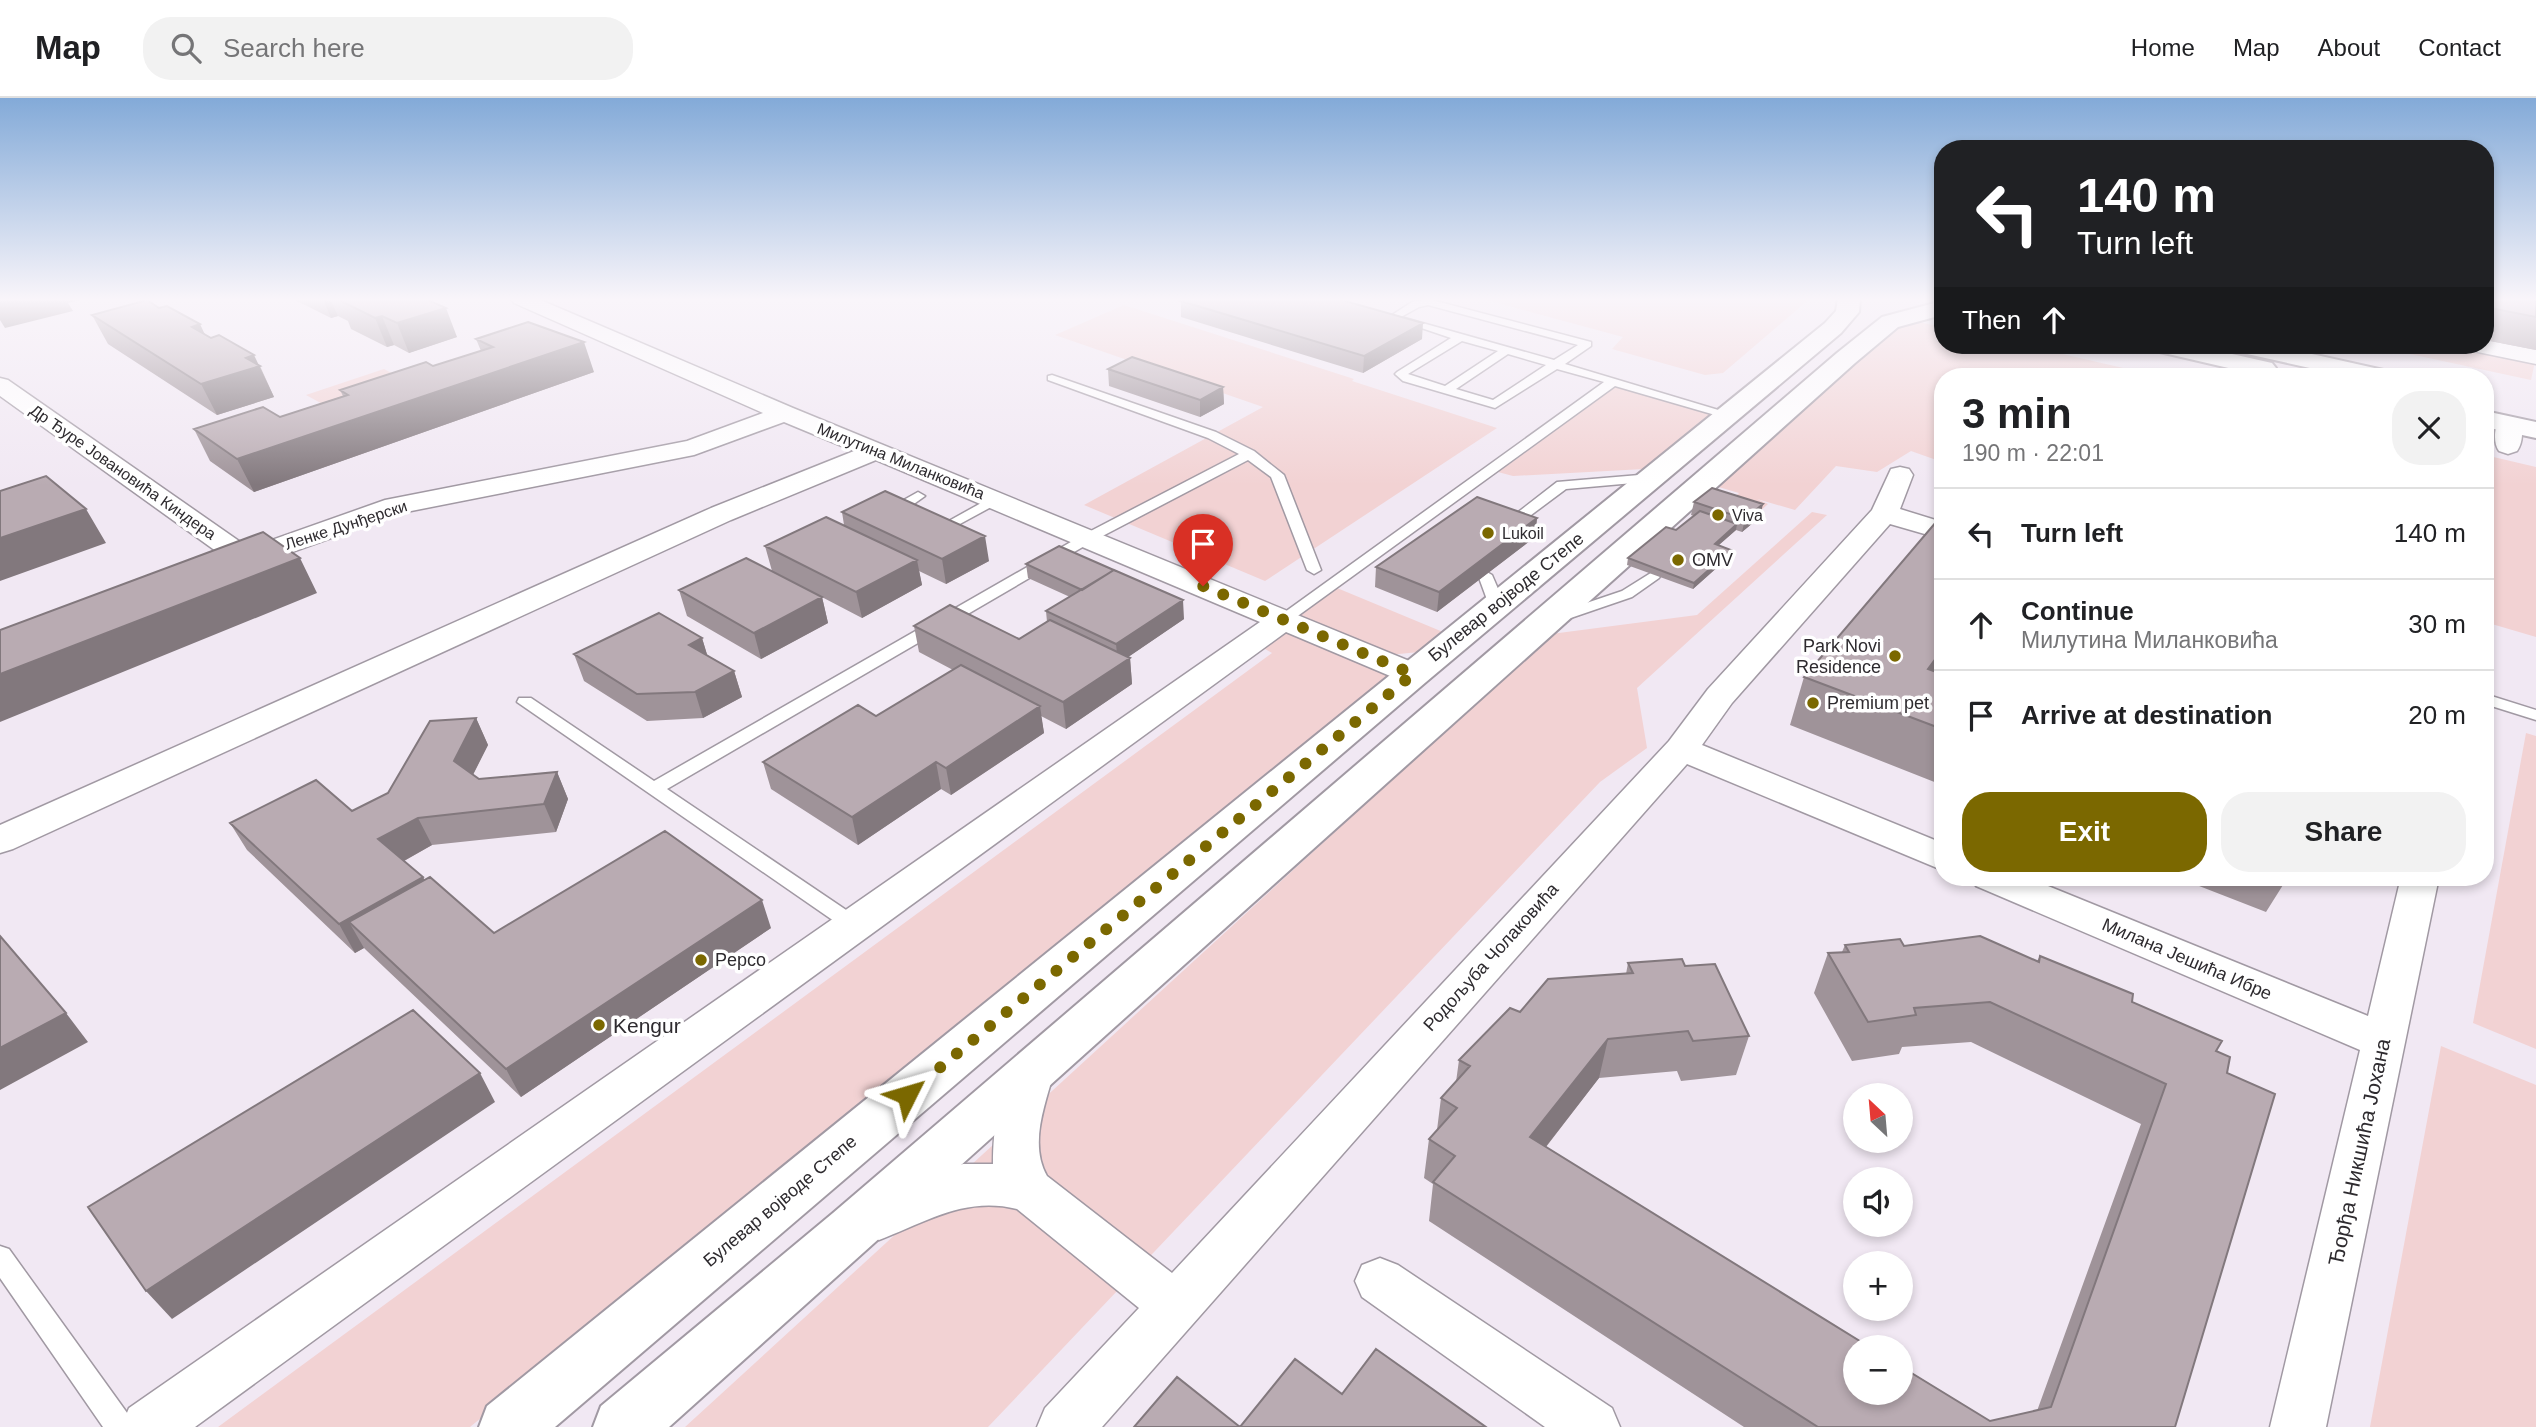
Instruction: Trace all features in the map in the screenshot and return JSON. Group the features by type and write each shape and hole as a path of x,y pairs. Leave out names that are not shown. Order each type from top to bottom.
{"main road":[{"name":"Булевар војводе Степе","path":"509,1427 1413,674 1794,361"},
{"path":"623,1427 852,1230 1546,621 1674,516 1847,361"},
{"path":"2260,361 2297,367"},
{"path":"2494,402 2536,411"},
{"path":"2501,430 2536,430"}],"street":[{"name":"Милутина Миланковића","path":"664,361 1413,674"},
{"name":"Др Ђуре Јовановића Киндера","path":"0,385 246,559"},
{"name":"Ленке Дунђерски","path":"213,572 328,528 395,506 694,447 784,413"},
{"path":"0,840 721,514 877,451"},
{"name":"Родољуба Чолаковића","path":"1065,1427 1681,749 1720,696 1885,513 1900,475"},
{"path":"1885,513 1934,528"},
{"path":"149,1427 1283,620"},
{"path":"1681,749 1934,854"},
{"name":"Милана Јешића Ибре","path":"2012,886 2384,1041"},
{"name":"Ђорђа Никшића Јохана","path":"2298,1427 2418,886"},
{"path":"1032,1072 1016,1127 1017,1167 1030,1191 1175,1306"},
{"path":"852,1230 917,1201 963,1185 1000,1184 1030,1191"},
{"path":"1380,1281 1592,1427"}],"lane":[{"path":"1422,361 1401,374 1446,391 1495,404 1562,361"},
{"path":"1446,391 1491,361"},
{"path":"1543,361 1729,415"},
{"path":"1052,378 1212,435 1249,454 1277,475 1314,570"},
{"path":"1283,620 1614,381"},
{"path":"654,789 1088,538 1249,454"},
{"path":"1506,527 1562,485 1651,478"},
{"path":"918,496 900,506 947,527 997,500"},
{"path":"1485,575 1497,605"},
{"path":"1546,621 1627,594 1654,575"},
{"path":"525,702 854,925"},
{"path":"2494,702 2536,715"},
{"path":"0,1257 120,1427"}],"shaded area":[{"path":"1130,361 1298,361 1497,428 1265,581 1084,505 1263,407"},
{"path":"1655,361 1737,361 1723,373 1705,375"},
{"path":"1856,361 2093,361 2123,368 1934,368 1934,459 1911,451 1877,472 1836,466 1795,510 1757,499 1768,504 1758,513 1728,503 1739,493 1715,486"},
{"path":"2443,361 2535,361 2531,380 2494,372 2494,368 2475,368"},
{"path":"384,369 406,381 328,407 306,395"},
{"path":"1617,386 1714,413 1644,469 1513,476 1498,472"},
{"path":"2494,457 2536,467 2536,637 2494,625"},
{"path":"1812,512 1827,515 1637,688 1647,748 1600,782 988,1427 685,1427 1551,634 1697,615"},
{"path":"1337,588 1443,632 1419,652 1389,655 1297,618"},
{"path":"1284,627 1394,673 470,1427 218,1427 1272,653 1258,645"},
{"path":"2526,733 2536,736 2536,1049 2473,1023"},
{"path":"2441,1046 2536,1085 2536,1427 2370,1427"}],"building":[{"path":"165,361 251,361 260,366 201,384"},
{"path":"449,361 528,361 237,459 194,429 263,407 280,417 348,395 340,390 426,362 433,366"},
{"path":"1124,361 1144,361 1223,387 1200,400 1108,369"},
{"path":"46,476 86,509 0,538 0,491"},
{"path":"1712,488 1763,504 1745,519 1694,502"},
{"path":"885,491 985,536 942,559 842,512"},
{"path":"1477,497 1537,518 1439,592 1376,567"},
{"path":"1700,511 1737,524 1715,544 1731,550 1694,583 1628,558 1666,527 1676,530"},
{"path":"826,517 917,560 856,592 765,546"},
{"path":"1934,524 1934,661 1928,669 1934,671 1934,726 1804,677"},
{"path":"263,532 300,558 0,674 0,630"},
{"path":"1059,546 1114,570 1082,590 1026,564"},
{"path":"746,558 822,597 754,633 679,590"},
{"path":"1114,570 1183,600 1116,644 1046,611"},
{"path":"950,605 1019,639 1050,620 1130,658 1063,702 914,626"},
{"path":"659,613 702,638 689,645 734,671 695,692 637,694 574,654"},
{"path":"961,665 1040,706 946,768 936,762 852,817 763,762 858,705 876,716"},
{"path":"476,718 454,761 479,779 557,772 544,804 418,818 378,839 423,877 339,924 230,823 316,780 352,811 388,793 430,721"},
{"path":"665,831 762,900 506,1069 349,922 430,877 494,933"},
{"path":"0,936 66,1013 0,1048"},
{"path":"1980,936 2039,962 2040,956 2133,994 2132,1002 2222,1041 2216,1051 2230,1057 2227,1073 2275,1094 2175,1427 1818,1427 1433,1182 1455,1156 1429,1139 1457,1108 1441,1098 1470,1066 1459,1060 1510,1008 1520,1012 1548,979 1633,973 1628,963 1682,959 1685,966 1715,964 1749,1036 1693,1041 1688,1031 1608,1039 1530,1137 1850,1335 1843,1335 1843,1405 1913,1405 1913,1374 1990,1421 2051,1407 2166,1084 1990,1002 1914,1008 1916,1015 1868,1022 1828,953 1849,952 1845,945 1900,939 1904,946"},
{"path":"413,1010 480,1073 146,1291 88,1207"},
{"path":"1376,1349 1486,1427 1240,1427 1295,1359 1342,1394"},
{"path":"1177,1377 1240,1427 1134,1427"}],"place":[{"name":"Viva","path":"1718,515"},
{"name":"Lukoil","path":"1488,533"},
{"name":"OMV","path":"1678,560"},
{"name":"Park Novi Residence","path":"1895,656"},
{"name":"Premium pet","path":"1813,703"},
{"name":"Pepco","path":"701,960"},
{"name":"Kengur","path":"599,1025"}],"route":[{"path":"907,1095 1413,674 1203,586"}]}
